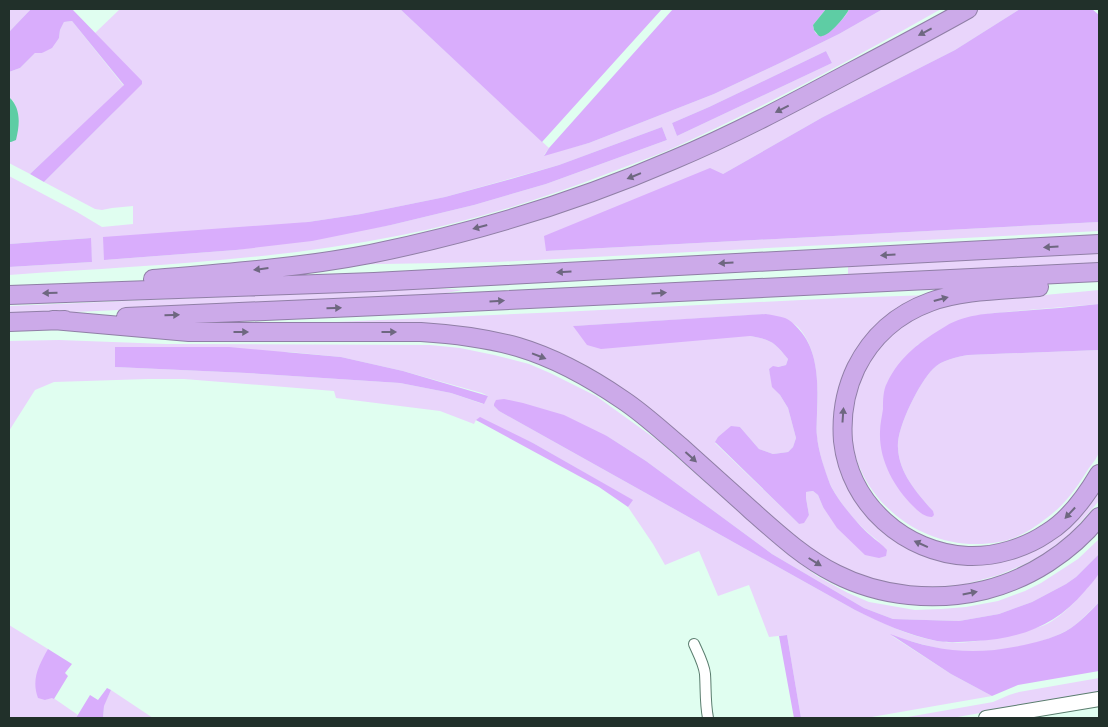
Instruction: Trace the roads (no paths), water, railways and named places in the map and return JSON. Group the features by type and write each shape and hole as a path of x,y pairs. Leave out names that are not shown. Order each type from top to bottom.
{"highway":[{"path":"92,292 127,281 261,270 368,254 478,228 572,199 673,161 733,133 968,9"},
{"path":"9,295 365,282 1099,244"},
{"path":"9,322 1095,273"},
{"path":"1095,273 1050,286 951,296 930,302 893,321 874,339 851,378 844,404 842,428 844,450 851,475 863,496 878,516 902,536 932,549 950,553 968,556 997,554 1015,549 1049,533 1079,504 1099,474"},
{"path":"53,320 189,332 420,332 476,338 520,348 598,383 639,410 797,550 836,574 859,584 910,596 934,597 969,594 1000,586 1031,573 1061,554 1091,527 1099,517"}],"main road":[{"path":"986,718 1026,715 1099,699"}],"street":[{"path":"694,644 701,658 705,673 708,718"}]}
